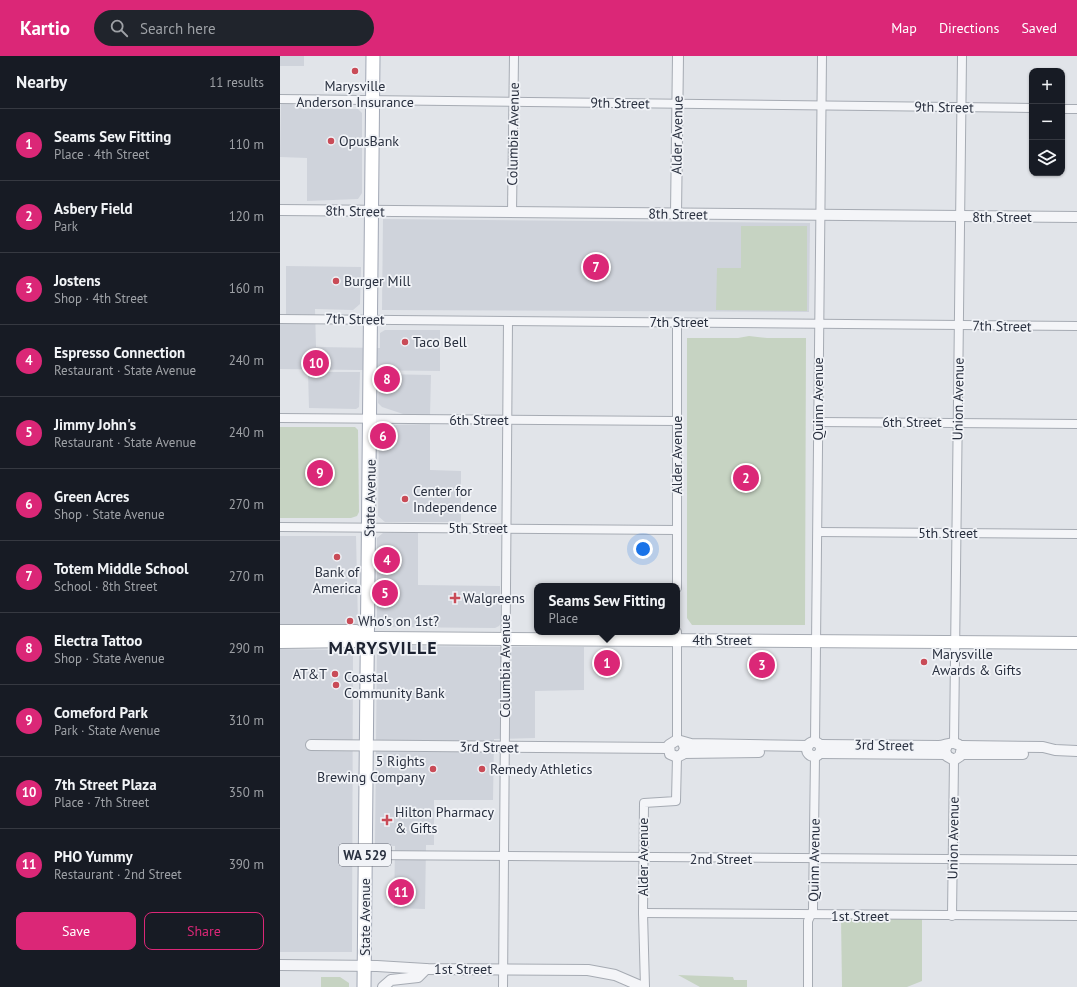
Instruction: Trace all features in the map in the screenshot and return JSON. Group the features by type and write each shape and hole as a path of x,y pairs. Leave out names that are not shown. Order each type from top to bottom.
{"main road":[{"name":"State Avenue","path":"364,987 367,638 370,527 373,56"},
{"name":"4th Street","path":"280,631 356,631 367,638"},
{"name":"4th Street","path":"280,642 355,641 367,638 505,639 677,636 817,641 1077,643"}],"street":[{"name":"Columbia Avenue","path":"512,213 514,56"},
{"name":"Alder Avenue","path":"676,214 678,56"},
{"name":"Quinn Avenue","path":"808,987 808,921 813,910 814,859 814,749 818,532 818,323 822,56"},
{"name":"Union Avenue","path":"952,916 962,56"},
{"name":"9th Street","path":"280,99 1029,108"},
{"path":"1065,109 1077,109"},
{"name":"8th Street","path":"280,210 820,216 1077,217"},
{"name":"7th Street","path":"280,318 1077,326"},
{"name":"Columbia Avenue","path":"503,987 508,321"},
{"name":"Alder Avenue","path":"677,322 677,583"},
{"name":"6th Street","path":"280,418 677,421"},
{"name":"6th Street","path":"818,422 1077,424"},
{"name":"5th Street","path":"280,527 677,530"},
{"name":"5th Street","path":"818,532 1077,534"},
{"name":"Alder Avenue","path":"644,987 644,803 676,801 680,748 677,636"},
{"name":"3rd Street","path":"311,745 668,748 670,754 680,748 954,750 1043,747 1055,750 1077,751"},
{"name":"2nd Street","path":"365,856 1077,860"},
{"name":"1st Street","path":"643,913 1077,916"},
{"name":"1st Street","path":"280,965 365,966 426,969 588,970 615,975 644,987"},
{"path":"383,987 391,980 418,977 426,969"}],"shaded area":[{"path":"280,56 304,56 304,66 280,66"},
{"path":"281,104 293,104 298,108 358,109 362,113 362,193 358,199 307,201 307,158 280,157"},
{"path":"383,219 810,223 809,312 382,310"},
{"path":"286,266 361,267 360,304 353,310 315,309 316,347 380,348 380,333 385,330 440,330 440,371 280,369 280,321 286,321"},
{"path":"308,372 360,372 359,407 356,409 309,408"},
{"path":"379,374 431,375 430,415 406,415 382,407 378,403"},
{"path":"430,424 430,470 461,471 461,522 385,522 378,516 379,428 387,425"},
{"path":"383,533 418,533 418,585 500,586 501,623 499,626 495,628 385,627 380,625 377,620 377,538"},
{"path":"280,536 356,536 358,624 356,626 280,625"},
{"path":"377,646 584,647 584,690 535,691 535,738 494,739 493,800 434,800 434,845 426,845 425,909 394,908 395,846 375,845"},
{"path":"280,649 353,650 352,952 280,952"}],"green space":[{"path":"741,226 807,226 807,311 716,310 717,268 741,268"},
{"path":"749,336 767,338 806,338 805,625 692,625 687,618 687,338 738,338"},
{"path":"280,427 355,427 358,430 359,512 357,516 351,518 280,518"},
{"path":"841,918 922,919 922,981 907,987 842,987"},
{"path":"678,975 733,977 734,980 747,980 747,987 700,987"},
{"path":"321,977 340,977 349,983 349,987 321,987"}],"place":[{"name":"Marysville Anderson Insurance","path":"355,71"},
{"name":"OpusBank","path":"331,141"},
{"name":"Totem Middle School","path":"596,267"},
{"name":"Burger Mill","path":"336,281"},
{"name":"Taco Bell","path":"405,342"},
{"name":"7th Street Plaza","path":"316,363"},
{"name":"Electra Tattoo","path":"387,379"},
{"name":"Green Acres","path":"383,436"},
{"name":"Comeford Park","path":"320,473"},
{"name":"Asbery Field","path":"746,478"},
{"name":"Center for Independence","path":"405,499"},
{"name":"Bank of America","path":"337,557"},
{"name":"Espresso Connection","path":"387,560"},
{"name":"Jimmy John's","path":"385,593"},
{"name":"Walgreens","path":"455,598"},
{"name":"Who's on 1st?","path":"350,621"},
{"name":"Marysville Awards & Gifts","path":"924,662"},
{"name":"Seams Sew Fitting","path":"607,663"},
{"name":"Jostens","path":"762,665"},
{"name":"AT&T","path":"335,674"},
{"name":"Coastal Community Bank","path":"336,685"},
{"name":"5 Rights Brewing Company","path":"433,769"},
{"name":"Remedy Athletics","path":"482,769"},
{"name":"Hilton Pharmacy & Gifts","path":"387,820"},
{"name":"PHO Yummy","path":"401,892"}],"district":[{"name":"MARYSVILLE","path":"383,648"}]}
